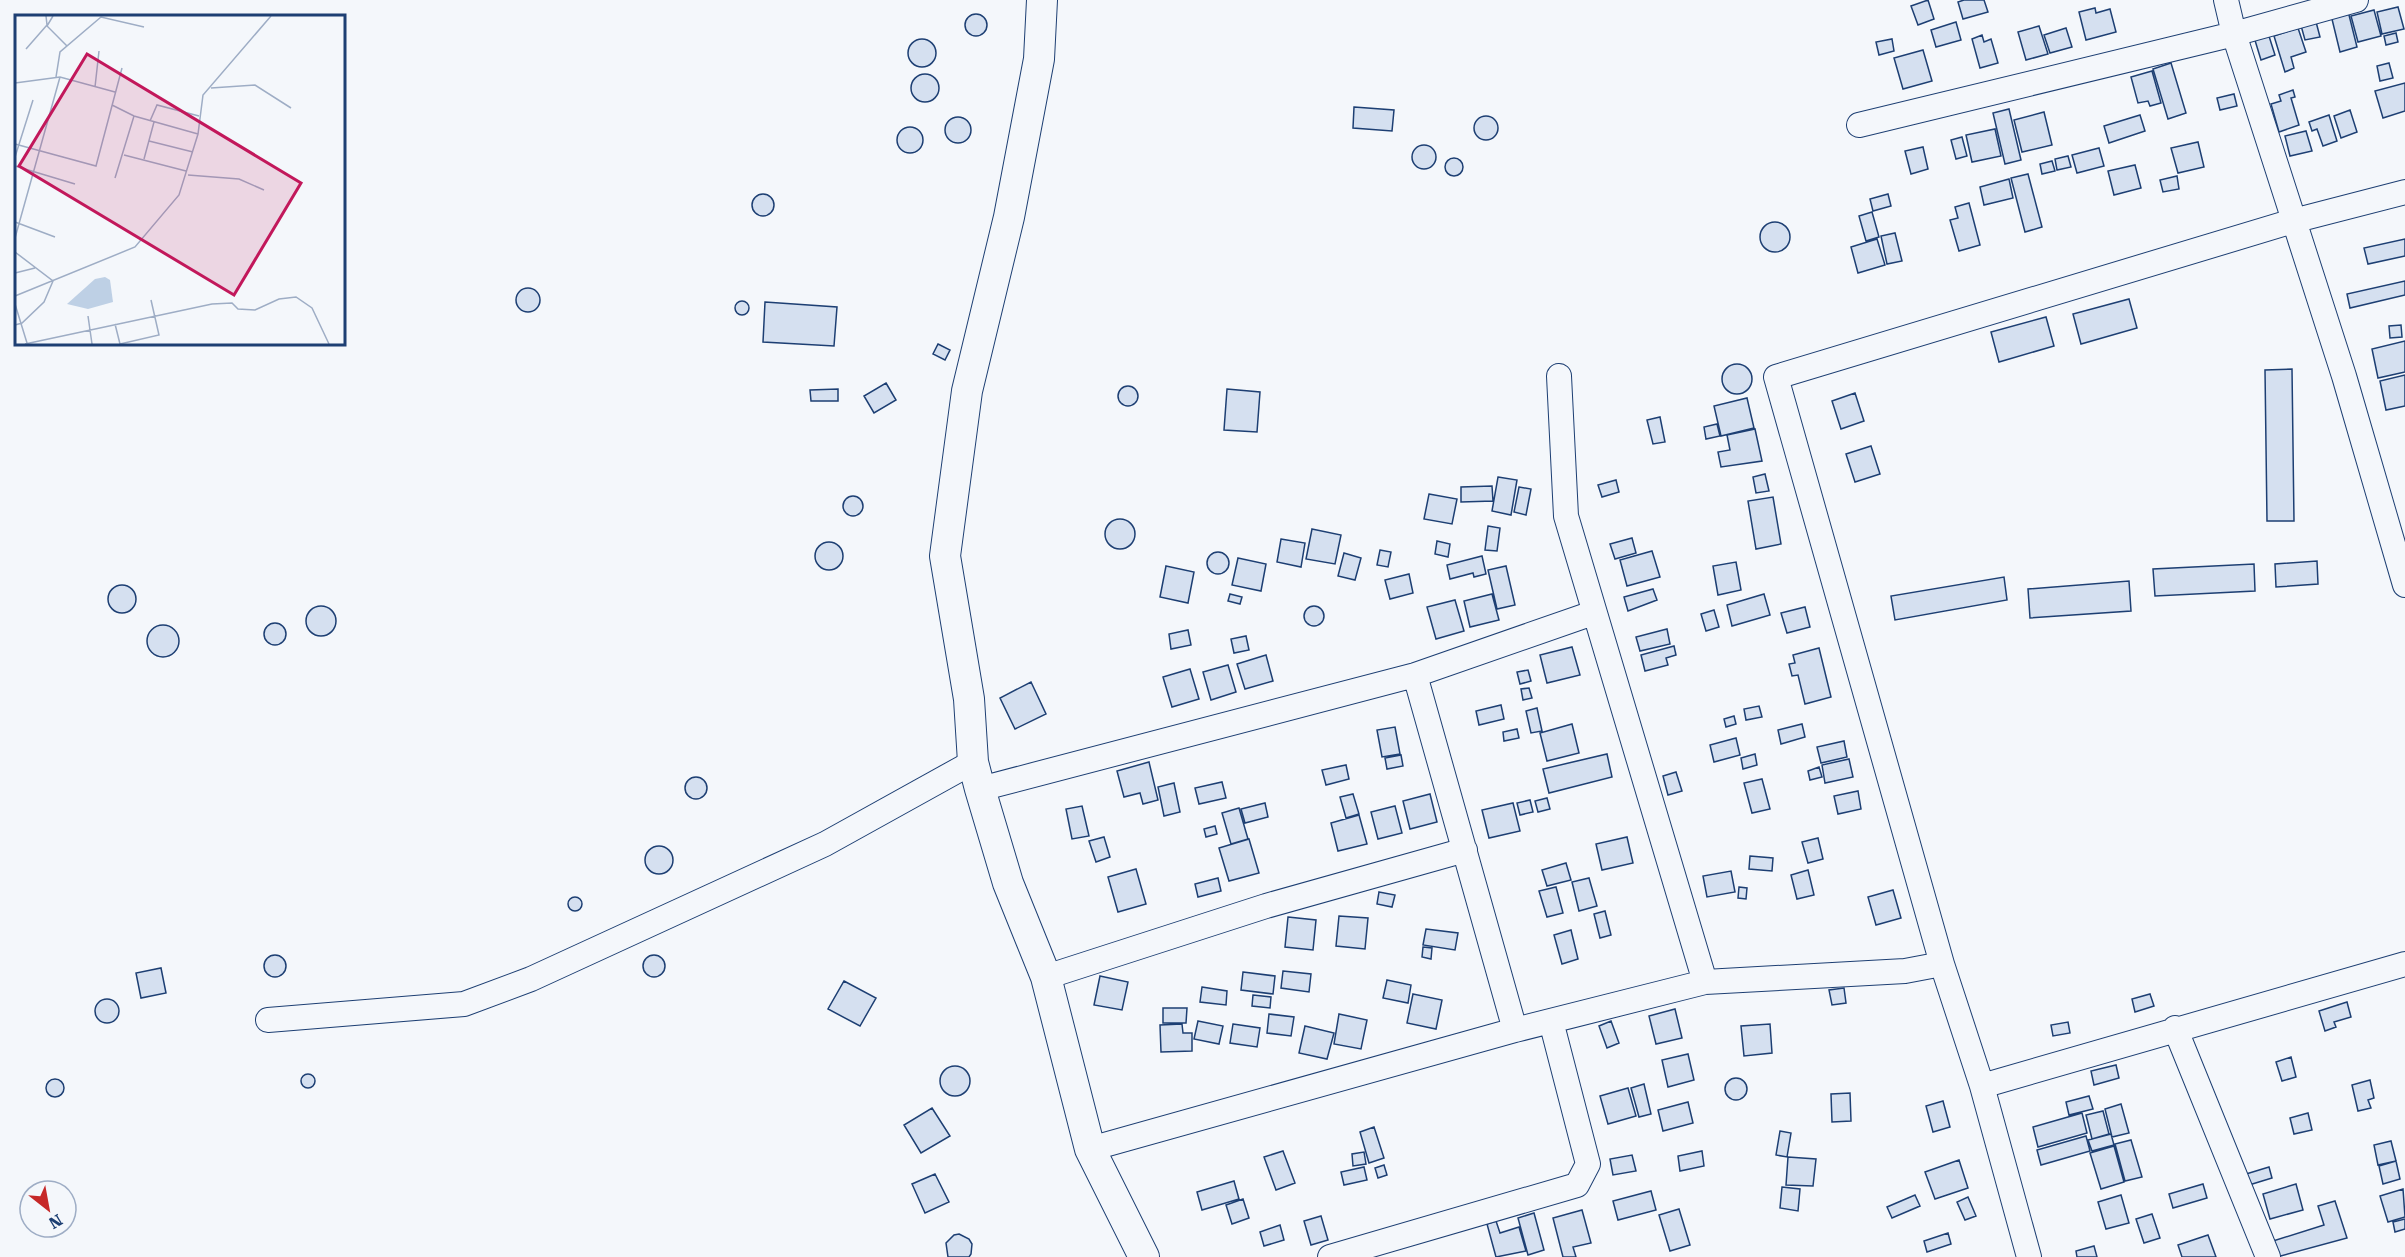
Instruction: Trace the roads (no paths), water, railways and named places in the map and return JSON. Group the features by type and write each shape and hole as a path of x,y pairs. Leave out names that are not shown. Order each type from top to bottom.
{"main road":[{"path":"1042,0 1039,59 1013,194 967,391 945,556 969,699 977,776 1008,884 1046,977 1090,1149 1144,1257"}],"street":[{"path":"2226,0 2234,34 2344,376 2405,585"},
{"path":"1859,125 2234,34 2356,0"},
{"path":"2029,1257 1982,1086 1942,964 1776,377 2293,221 2405,192"},
{"path":"1559,376 1566,516 1593,613 1705,982"},
{"path":"268,1020 464,1004 531,979 977,776 1414,675 1593,613"},
{"path":"1414,675 1515,1030"},
{"path":"1046,977 1266,906 1465,850"},
{"path":"1090,1149 1515,1030 1705,982 1905,971 1942,964"},
{"path":"1982,1086 2175,1028 2405,964"},
{"path":"1330,1257 1577,1185 1588,1164 1551,1021"},
{"path":"2175,1028 2268,1257"}]}
